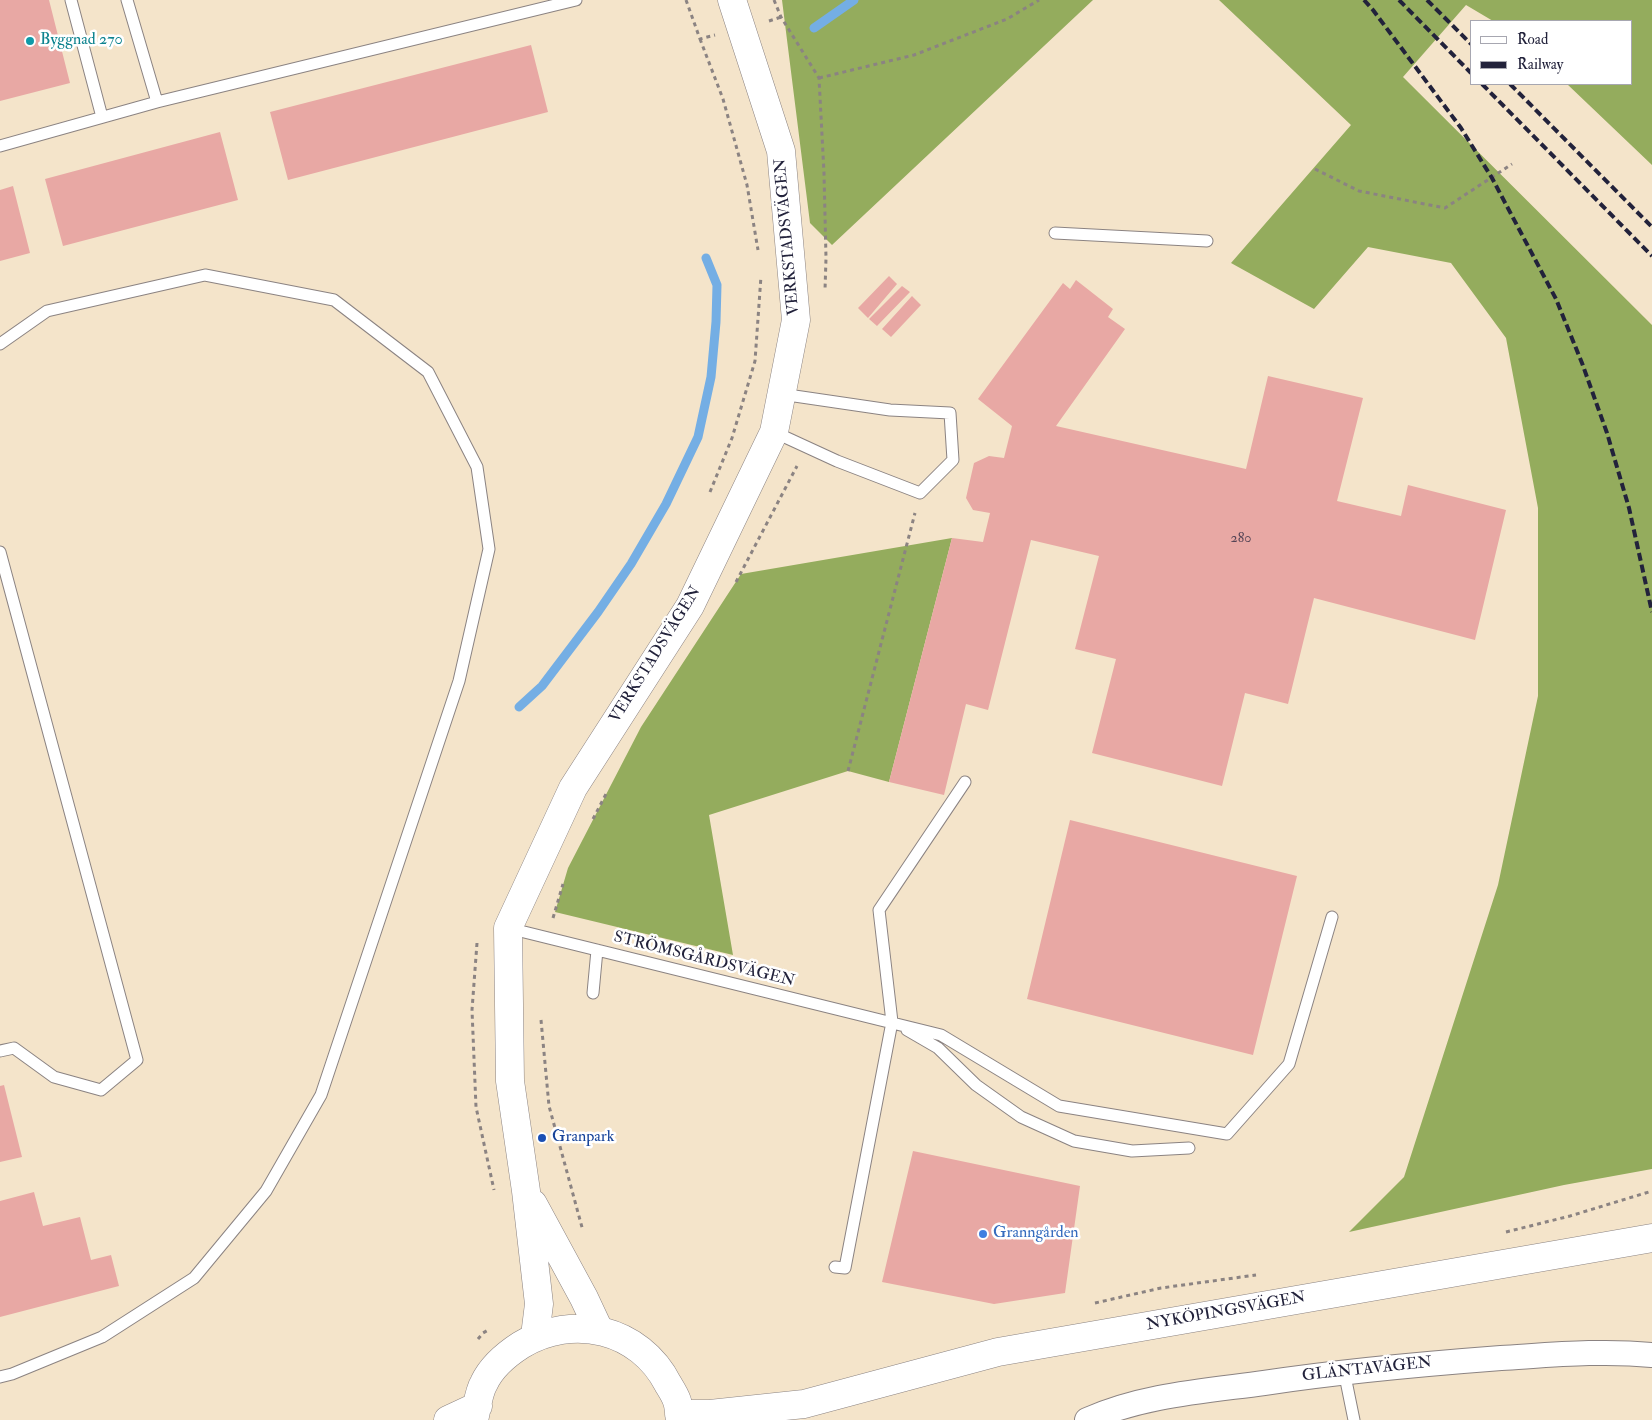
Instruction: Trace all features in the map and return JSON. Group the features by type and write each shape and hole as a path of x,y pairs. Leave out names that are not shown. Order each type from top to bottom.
{"main road":[{"name":"VERKSTADSVÄGEN","path":"535,1336 539,1304 526,1191 510,1081 508,928 573,788 690,606 774,432 796,320 781,151 732,0"},
{"name":"VERKSTADSVÄGEN","path":"526,1191 584,1298 599,1330"},
{"name":"NYKÖPINGSVÄGEN","path":"679,1417 804,1404 998,1352 1652,1238"},
{"path":"448,1420 476,1413 483,1383 506,1354 535,1336 559,1329 579,1328 599,1330 633,1344 660,1369 677,1400 679,1417"},
{"name":"NYKÖPINGSVÄGEN","path":"774,1420 804,1404"}],"street":[{"name":"GLÄNTAVÄGEN","path":"1087,1420 1106,1411 1140,1402 1344,1371 1557,1354 1610,1352 1652,1355"}],"lane":[{"path":"71,0 102,118"},
{"path":"127,0 157,102"},
{"path":"0,146 157,102 576,0"},
{"path":"1055,233 1207,241"},
{"path":"0,344 47,311 205,275 334,300 428,372 477,467 489,549 458,681 321,1095 266,1191 194,1278 102,1337 12,1374 0,1377"},
{"path":"774,432 837,461 920,493 952,460 950,413 890,410 781,394"},
{"path":"0,552 137,1060 101,1090 54,1078 14,1048 0,1051"},
{"path":"835,1268 845,1268 894,1023 879,910 965,782"},
{"name":"STRÖMSGÅRDSVÄGEN","path":"508,928 941,1034 1059,1106 1227,1134 1289,1064 1332,917"},
{"path":"593,993 597,950"},
{"path":"894,1023 938,1048 976,1085 1021,1117 1074,1141 1132,1151 1189,1148"},
{"path":"1344,1371 1354,1420"}],"path":[{"path":"820,78 914,55 1007,19 1039,0"},
{"path":"1316,169 1359,191 1445,208 1512,164"},
{"path":"848,771 920,493"}],"green space":[{"path":"782,0 1093,0 832,245 810,223"},
{"path":"1219,0 1652,0 1652,165 1568,85 1632,85 1632,20 1491,20 1466,5 1403,77 1652,325 1652,1169 1564,1185 1349,1232 1404,1177 1498,885 1538,696 1538,508 1506,338 1451,263 1368,247 1314,309 1231,263 1351,125"},
{"path":"952,538 889,782 848,771 709,815 733,955 555,912 568,868 641,727 741,574"}],"building":[{"name":"Byggnad 270","path":"0,0 49,0 70,83 0,101"},
{"path":"531,45 548,112 288,180 270,112"},
{"path":"220,132 238,200 63,246 45,179"},
{"path":"13,186 30,253 0,261 0,190"},
{"path":"889,276 897,284 868,318 858,308"},
{"path":"1076,280 1113,309 1108,317 1125,329 1056,426 1246,469 1268,376 1363,398 1337,501 1401,516 1408,485 1506,510 1475,640 1314,598 1288,704 1245,693 1222,786 1092,753 1116,659 1075,649 1099,556 1031,540 988,710 966,704 944,795 889,782 952,538 983,542 990,513 973,510 966,498 974,463 989,456 1004,458 1012,426 978,399 1063,283 1070,289"},
{"path":"902,286 910,292 877,326 869,319"},
{"path":"912,296 921,305 891,337 882,329"},
{"path":"1070,820 1297,876 1253,1055 1027,999"},
{"path":"4,1085 22,1157 0,1162 0,1086"},
{"name":"Granngården","path":"913,1151 1080,1186 1065,1293 994,1304 882,1282"},
{"path":"34,1192 43,1226 80,1217 91,1260 111,1255 119,1286 0,1317 0,1201"}],"waterway":[{"path":"814,28 854,0"},
{"path":"519,707 542,686 598,612 631,564 666,504 698,437 711,377 716,322 717,285 706,258"}],"railway":[{"path":"1364,0 1461,128 1492,178 1556,299 1582,363 1607,433 1629,508 1652,612"},
{"path":"1399,0 1470,72"},
{"path":"1427,0 1470,43"},
{"path":"1483,85 1652,256"},
{"path":"1511,85 1652,227"}],"place":[{"name":"Byggnad 270","path":"30,41"},
{"name":"Granpark","path":"542,1138"},
{"name":"Granngården","path":"983,1234"}]}
